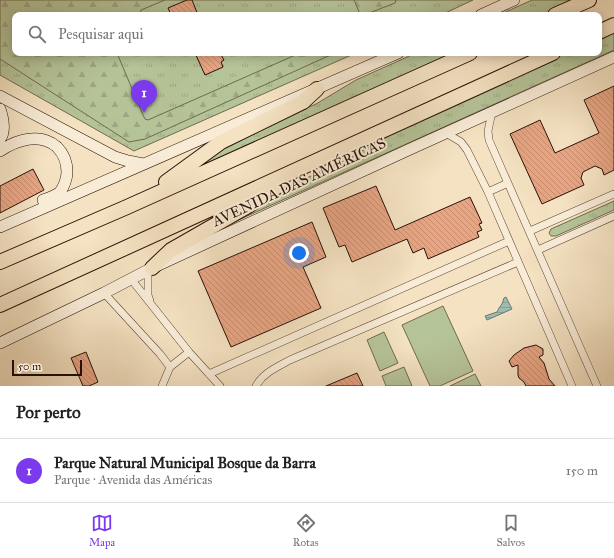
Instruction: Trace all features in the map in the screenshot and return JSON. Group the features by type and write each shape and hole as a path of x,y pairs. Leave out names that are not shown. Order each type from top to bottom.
{"highway":[{"path":"562,12 589,0"},
{"path":"602,31 614,25"},
{"path":"0,262 127,207 463,56"},
{"name":"AVENIDA DAS AMÉRICAS","path":"0,305 546,56"},
{"path":"127,207 173,178 221,142 303,102 317,89"},
{"path":"150,269 171,250 248,206 296,175 360,145 365,139"}],"main road":[{"path":"488,12 514,0"},
{"path":"0,227 391,56"},
{"name":"AVENIDA DAS AMÉRICAS","path":"0,343 150,269 614,57"},
{"path":"0,96 115,157 128,162 143,164"},
{"path":"0,109 4,125 0,139"},
{"path":"0,151 17,142 37,139 46,140 53,144 63,154 66,160 67,174 63,187 53,196 41,201 32,213"}],"street":[{"path":"492,112 488,131 489,140 597,386"},
{"path":"446,133 461,142 467,150 488,192 572,386"},
{"path":"488,192 508,183"},
{"path":"530,231 614,194"},
{"path":"538,250 614,216"},
{"path":"209,374 509,241"},
{"path":"256,386 259,380 269,371 290,360 518,262"},
{"path":"150,269 148,295 153,307"},
{"path":"131,279 189,352 220,386"},
{"path":"104,293 170,367"},
{"path":"162,386 170,367 189,352"}],"green space":[{"path":"0,0 473,0 447,12 12,12 12,56 349,56 134,151 0,75"},
{"path":"0,0 165,0 141,10 141,12 12,12 12,56 118,56 143,115 145,119 148,120 293,56 328,56 145,139 129,142 0,59"},
{"path":"354,0 396,0 395,3 372,12 359,12"},
{"path":"532,0 577,0 550,12 506,12"},
{"path":"614,31 614,50 602,55 602,37"},
{"path":"409,56 451,56 192,172 233,141 316,104 356,80"},
{"path":"558,56 601,56 232,222 234,219 298,182 346,160 406,126"},
{"path":"614,201 614,210 556,236 551,236 549,233 551,229"},
{"path":"443,306 473,371 440,386 430,386 402,325"},
{"path":"384,332 398,363 380,371 367,340"},
{"path":"404,367 412,386 386,386 382,376"},
{"path":"475,374 481,386 450,386"}],"water":[{"path":"506,297 512,309 487,320 485,316 497,312 504,298"}],"building":[{"path":"187,0 192,0 197,12 170,12 168,8"},
{"path":"196,56 222,56 224,60 221,62 223,67 205,75"},
{"path":"614,86 614,170 604,175 602,169 595,166 583,172 581,178 584,185 542,204 510,134 540,120 555,153 599,133 584,100"},
{"path":"33,169 44,190 0,213 0,186"},
{"path":"376,186 395,230 470,197 482,223 479,224 482,230 477,232 479,237 428,259 424,248 413,253 407,239 352,262 345,245 339,247 323,208"},
{"path":"312,222 326,257 303,267 321,308 231,347 198,271"},
{"path":"536,345 543,349 543,355 539,357 544,363 549,379 555,386 526,386 519,378 518,365 512,367 509,361 514,355 524,348"},
{"path":"86,352 98,382 89,386 83,386 71,358"},
{"path":"357,373 363,386 326,386"}],"place":[{"name":"Parque Natural Municipal Bosque da Barra","path":"144,113"}]}
